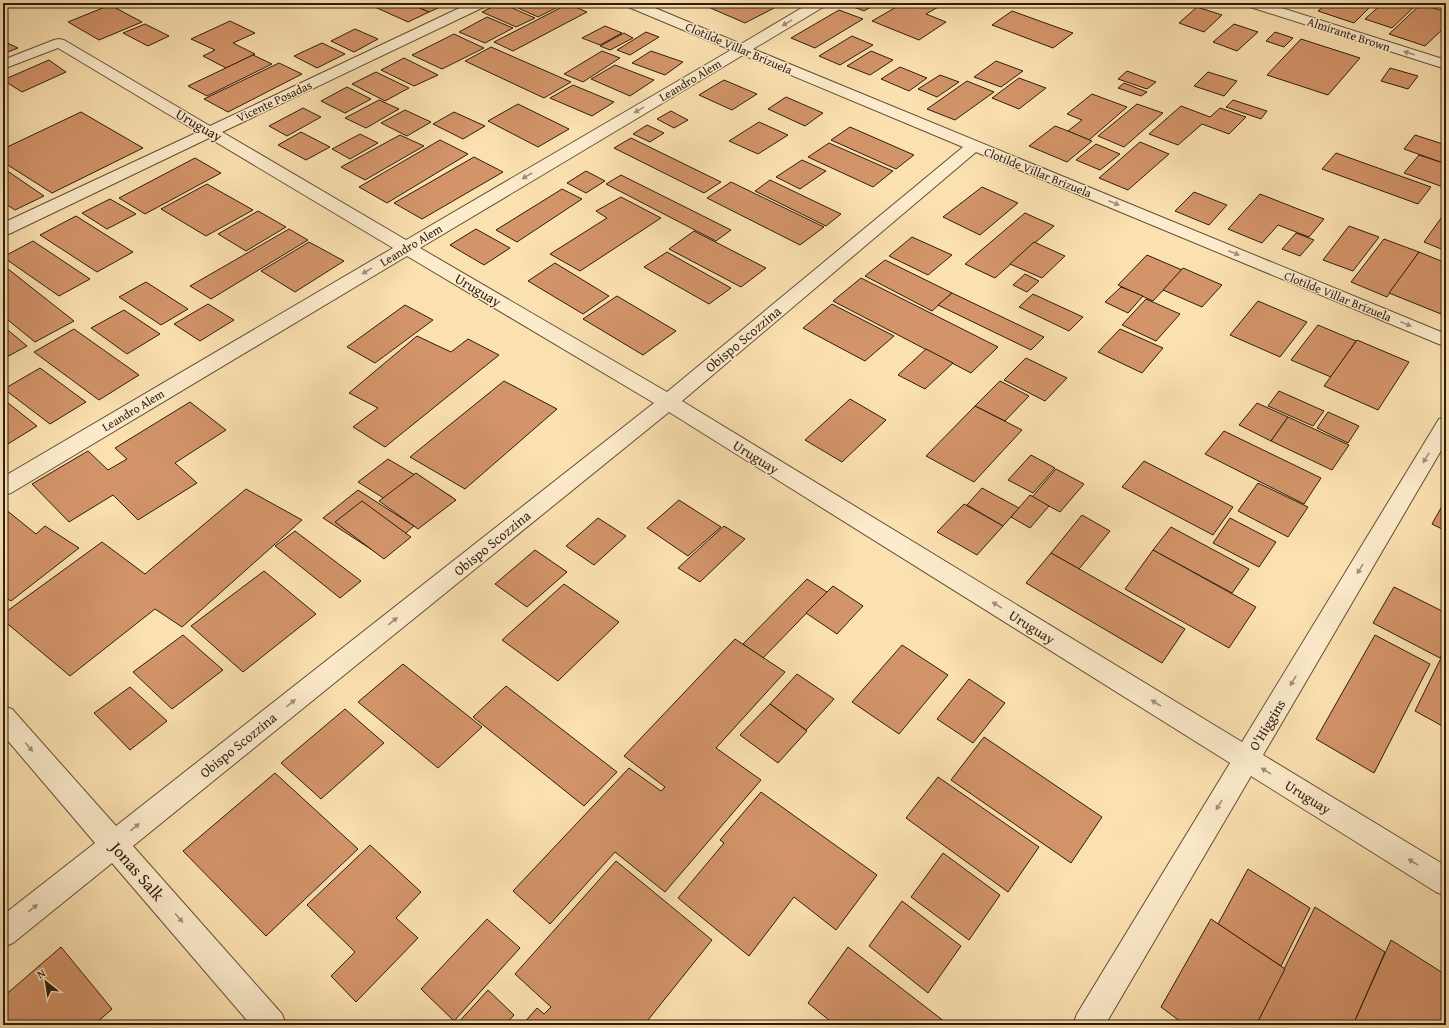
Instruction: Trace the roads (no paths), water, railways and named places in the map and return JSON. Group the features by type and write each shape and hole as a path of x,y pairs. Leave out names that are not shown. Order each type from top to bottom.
{"street":[{"name":"Vicente Posadas","path":"3,230 481,3"},
{"name":"Clotilde Villar Brizuela","path":"631,3 1446,341"},
{"name":"Leandro Alem","path":"3,487 820,3"},
{"name":"Almirante Brown","path":"1252,3 1284,7 1446,65"},
{"name":"Uruguay","path":"3,65 59,43 211,131 668,402 1446,882"},
{"name":"Obispo Scozzina","path":"3,933 668,402 974,146"},
{"name":"O'Higgins","path":"1088,1025 1446,424"},
{"name":"Jonas Salk","path":"3,717 271,1025"}]}
